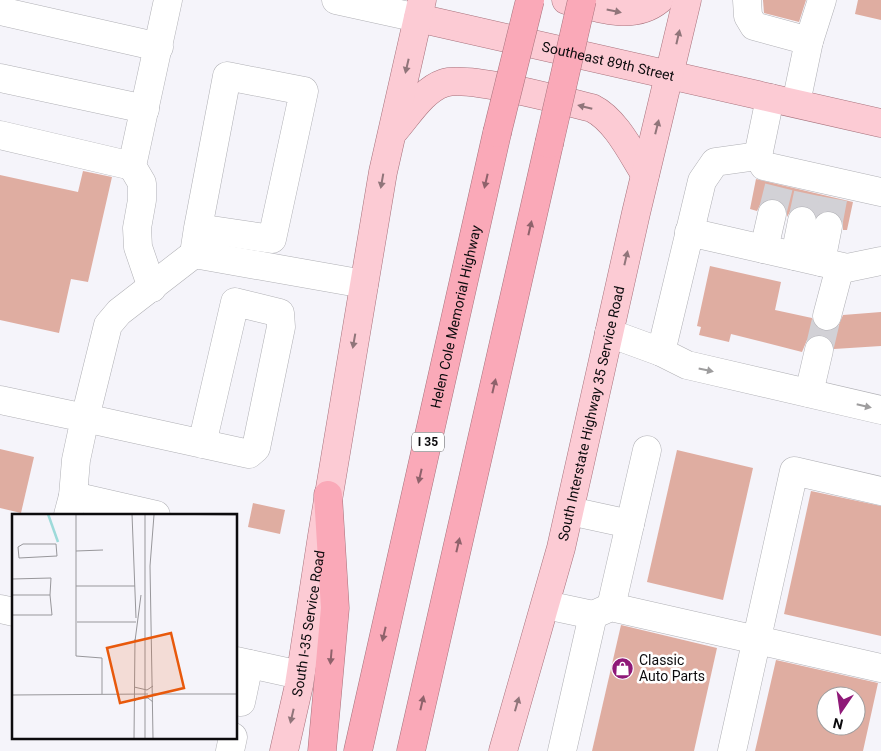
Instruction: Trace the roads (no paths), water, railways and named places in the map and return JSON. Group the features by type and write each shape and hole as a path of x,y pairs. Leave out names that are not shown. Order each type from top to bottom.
{"highway":[{"name":"Helen Cole Memorial Highway","path":"358,751 497,133 530,0"},
{"path":"411,751 582,0"},
{"path":"322,751 336,608 328,495"}],"main road":[{"path":"566,0 622,13 649,8 659,0"},
{"name":"South Interstate Highway 35 Service Road","path":"503,751 546,605 570,511 645,174 687,0"},
{"name":"Southeast 89th Street","path":"420,9 670,75 881,123"},
{"path":"328,495 392,134 420,9"},
{"path":"392,134 432,90 445,83 483,85 592,108 600,112 621,137 645,174"},
{"name":"South I-35 Service Road","path":"284,751 300,675 328,495"}],"street":[{"path":"152,288 138,247 136,228 142,200 142,183 132,166 168,0"},
{"name":"Southeast 89th Street","path":"336,0 420,9"},
{"path":"748,0 748,16 754,26 809,41"},
{"path":"796,103 809,41 822,0"},
{"path":"0,10 159,47"},
{"path":"148,514 71,505 76,460 108,325 119,312 194,254 198,228 227,76 304,91 272,239 198,228"},
{"path":"0,78 145,109"},
{"path":"770,98 758,156 764,166 782,174 823,183 881,192"},
{"path":"0,135 132,166"},
{"path":"661,352 702,181 715,162 758,156"},
{"path":"764,249 772,214"},
{"path":"815,223 827,316"},
{"path":"690,232 847,268 881,261"},
{"path":"194,254 364,284"},
{"path":"0,400 85,418 202,444 249,454 256,448 281,327 280,313 235,302 202,444"},
{"path":"609,333 661,352 687,365 881,410"},
{"path":"809,393 819,350"},
{"path":"562,751 602,611 630,524 647,450"},
{"path":"732,751 794,471 881,490"},
{"path":"570,511 630,524"},
{"path":"546,605 602,611 881,668"},
{"path":"238,709 243,662 300,675"},
{"path":"230,751 233,738"}],"tunnel":[{"path":"772,214 781,178"},
{"path":"802,221 810,184"},
{"path":"828,226 835,189"},
{"path":"819,350 827,316"}],"place":[{"name":"Classic Auto Parts","path":"623,668"}]}
